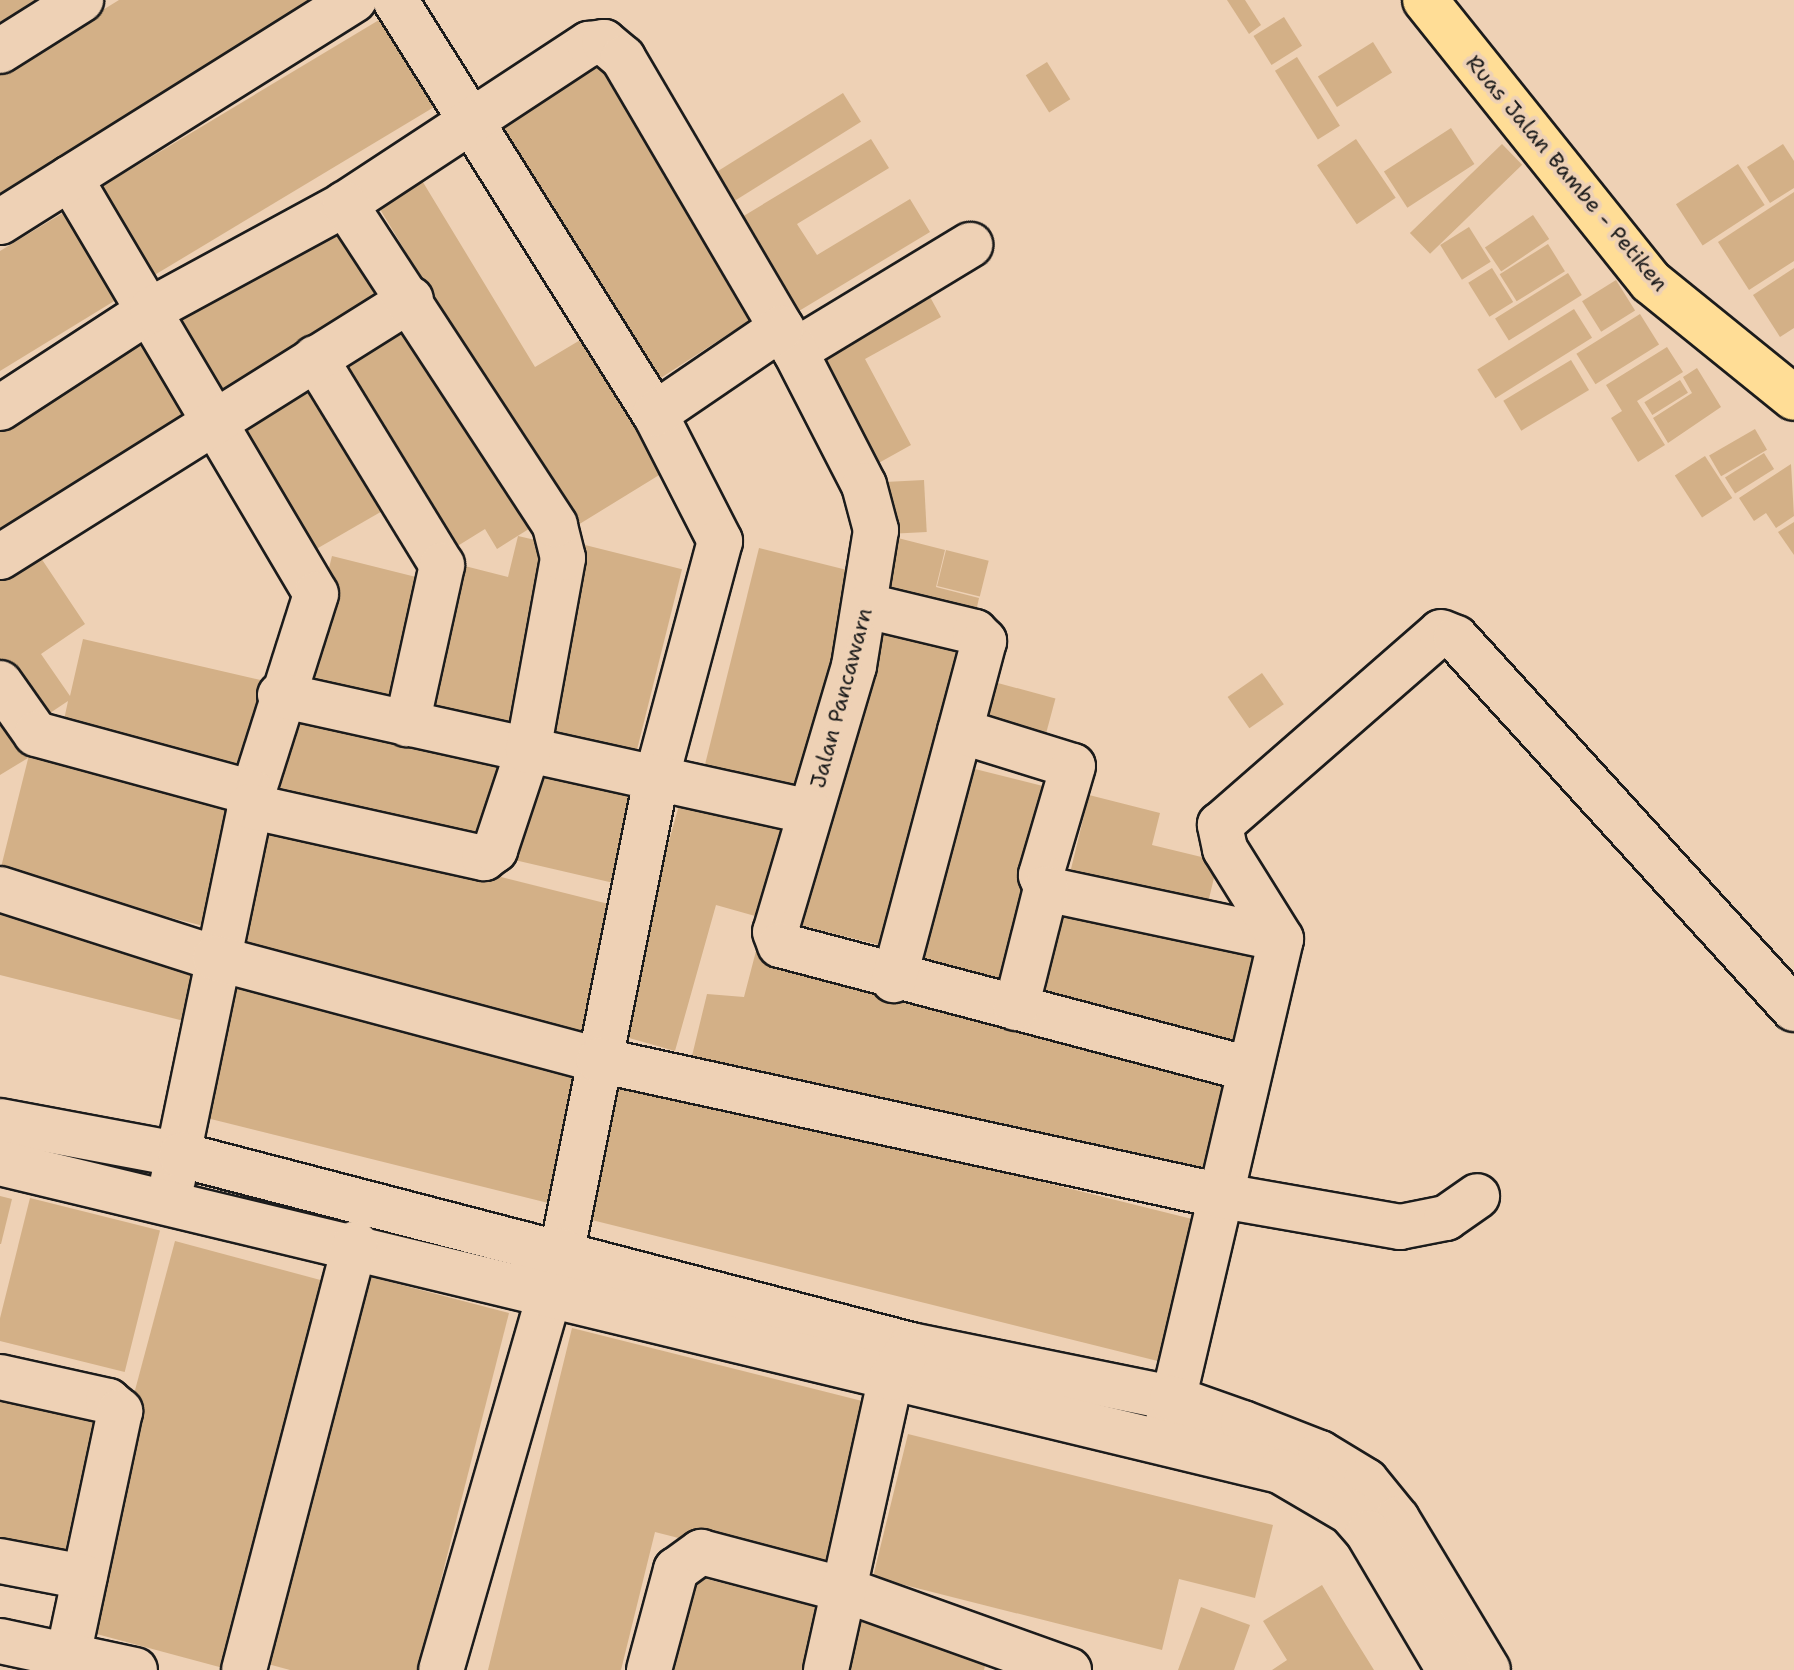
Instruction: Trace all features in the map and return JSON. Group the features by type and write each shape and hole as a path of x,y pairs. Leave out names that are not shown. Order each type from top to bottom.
{"main road":[{"name":"Ruas Jalan Bambe - Petiken","path":"1425,0 1651,282 1794,398"}],"street":[{"path":"0,51 81,0"},
{"path":"0,222 354,0"},
{"path":"395,0 474,120 655,414 720,541 656,780 556,1270 441,1670"},
{"name":"Jalan Pancawarn","path":"474,120 589,44 613,47 788,340 871,507 876,530 867,606 775,932 780,945 894,980 1016,1008 1250,1069"},
{"path":"0,408 152,309 345,204 474,120"},
{"path":"70,178 152,309 316,594 280,695 251,800 215,958 181,1155 168,1200"},
{"path":"0,683 36,734 251,800 484,858 495,850 528,751 564,543 411,299 345,204"},
{"path":"655,414 970,245"},
{"path":"0,557 216,418 411,299"},
{"path":"315,358 442,565 407,724"},
{"path":"867,606 975,632 984,641 894,980"},
{"path":"1164,1442 1217,1195 1281,939 1225,849 1220,825 1441,632 1456,638 1794,1009"},
{"path":"280,695 810,812"},
{"path":"960,731 1073,766 1041,875 1046,889 1016,1008"},
{"path":"0,889 215,958 599,1060 1217,1195 1400,1227 1446,1218 1477,1196"},
{"path":"1046,889 1281,939"},
{"path":"0,1121 181,1155 556,1270 901,1362 1164,1442 1280,1471 1350,1512 1449,1670"},
{"path":"0,1163 355,1243 556,1270"},
{"path":"244,1670 355,1243"},
{"path":"901,1362 1172,1398 1320,1453 1366,1481 1397,1519 1488,1670"},
{"path":"826,1670 901,1362"},
{"path":"0,1377 108,1401 120,1411 68,1656"},
{"path":"649,1670 676,1570 692,1556 845,1590 1015,1660 1069,1670"},
{"path":"0,1561 84,1577"},
{"path":"0,1641 135,1670"}],"building":[{"path":"0,0 64,0 0,39"},
{"path":"119,0 314,0 0,193 0,73"},
{"path":"1227,0 1245,0 1261,25 1249,34"},
{"path":"389,14 442,102 144,282 91,193"},
{"path":"1284,17 1302,46 1271,65 1253,36"},
{"path":"1373,42 1392,73 1337,107 1318,76"},
{"path":"595,51 764,311 653,383 484,123"},
{"path":"1297,57 1340,126 1318,139 1275,71"},
{"path":"1047,62 1070,99 1049,113 1026,75"},
{"path":"843,93 861,122 724,208 706,179"},
{"path":"1451,128 1474,164 1407,208 1384,172"},
{"path":"871,139 889,168 797,224 817,255 910,199 930,232 789,317 732,223"},
{"path":"1356,139 1396,198 1357,224 1317,165"},
{"path":"1502,144 1522,165 1430,254 1410,233"},
{"path":"1783,144 1794,161 1794,188 1770,203 1747,167"},
{"path":"1738,164 1765,205 1703,245 1676,204"},
{"path":"415,169 535,367 587,336 669,469 573,528 372,196"},
{"path":"1794,192 1794,261 1749,290 1718,242"},
{"path":"76,205 129,292 0,371 0,251"},
{"path":"1533,215 1549,239 1501,271 1485,247"},
{"path":"332,217 386,304 224,405 170,318"},
{"path":"1469,227 1491,262 1462,280 1440,245"},
{"path":"1548,244 1565,271 1517,301 1500,274"},
{"path":"1492,268 1513,302 1489,317 1468,283"},
{"path":"1794,268 1794,328 1780,337 1753,295"},
{"path":"1568,273 1582,295 1509,341 1495,319"},
{"path":"1616,280 1635,311 1601,332 1582,301"},
{"path":"923,284 941,317 865,359 911,445 875,465 810,346"},
{"path":"1574,309 1592,338 1495,398 1477,369"},
{"path":"413,313 540,522 497,549 485,529 443,555 327,364"},
{"path":"1640,314 1659,345 1595,384 1576,354"},
{"path":"153,323 206,411 0,537 0,417"},
{"path":"1667,347 1683,372 1637,401 1665,445 1638,462 1611,418 1622,411 1606,385"},
{"path":"1571,360 1589,390 1521,431 1503,401"},
{"path":"318,368 396,503 302,557 224,422"},
{"path":"1697,368 1721,407 1668,443 1653,418 1692,393 1683,377"},
{"path":"1680,380 1688,393 1652,415 1644,402"},
{"path":"1755,429 1767,450 1721,476 1709,456"},
{"path":"1764,453 1774,469 1735,493 1725,477"},
{"path":"1705,456 1732,498 1702,518 1675,476"},
{"path":"1791,464 1794,516 1776,528 1766,513 1754,521 1739,498"},
{"path":"924,480 927,532 888,534 885,482"},
{"path":"1794,522 1794,555 1778,532"},
{"path":"518,536 561,546 513,741 416,717 453,563 508,577"},
{"path":"890,536 945,550 936,587 979,598 972,630 873,604"},
{"path":"31,543 85,624 41,654 70,696 83,639 265,681 242,782 60,739 68,701 38,721 0,664 0,563"},
{"path":"585,545 682,569 633,764 536,740"},
{"path":"759,548 857,572 800,800 702,776"},
{"path":"946,550 989,561 980,597 937,586"},
{"path":"332,556 429,580 398,703 301,679"},
{"path":"875,611 973,635 895,949 797,924"},
{"path":"1262,673 1284,704 1249,728 1228,697"},
{"path":"983,679 1055,698 1045,737 973,718"},
{"path":"293,701 508,751 486,847 271,797"},
{"path":"0,713 28,758 0,775"},
{"path":"32,743 238,794 205,926 0,875"},
{"path":"955,764 1053,788 1004,983 906,959"},
{"path":"529,767 649,795 628,886 508,859"},
{"path":"1089,795 1160,813 1152,845 1218,861 1207,907 1070,873"},
{"path":"681,798 799,832 773,921 716,905 675,1051 615,1034"},
{"path":"252,815 623,907 587,1049 217,957"},
{"path":"1054,896 1274,951 1249,1053 1029,998"},
{"path":"0,905 213,958 197,1024 0,975"},
{"path":"756,951 1227,1068 1202,1186 690,1064 707,994 744,997"},
{"path":"225,972 596,1064 560,1206 190,1114"},
{"path":"610,1074 1196,1220 1161,1362 575,1216"},
{"path":"0,1196 12,1199 1,1244 0,1244"},
{"path":"30,1198 160,1230 125,1372 0,1341 0,1318"},
{"path":"175,1241 334,1284 231,1670 71,1627"},
{"path":"348,1271 509,1313 418,1670 290,1670 249,1659"},
{"path":"572,1328 874,1404 832,1577 655,1532 621,1670 488,1670"},
{"path":"0,1389 105,1415 70,1557 0,1539"},
{"path":"908,1434 1273,1525 1255,1598 1179,1579 1162,1650 873,1577"},
{"path":"695,1576 824,1609 809,1670 671,1670"},
{"path":"1322,1585 1374,1670 1272,1670 1287,1660 1263,1621"},
{"path":"1201,1607 1250,1625 1234,1670 1178,1670"},
{"path":"860,1618 989,1650 984,1670 847,1670"}]}
